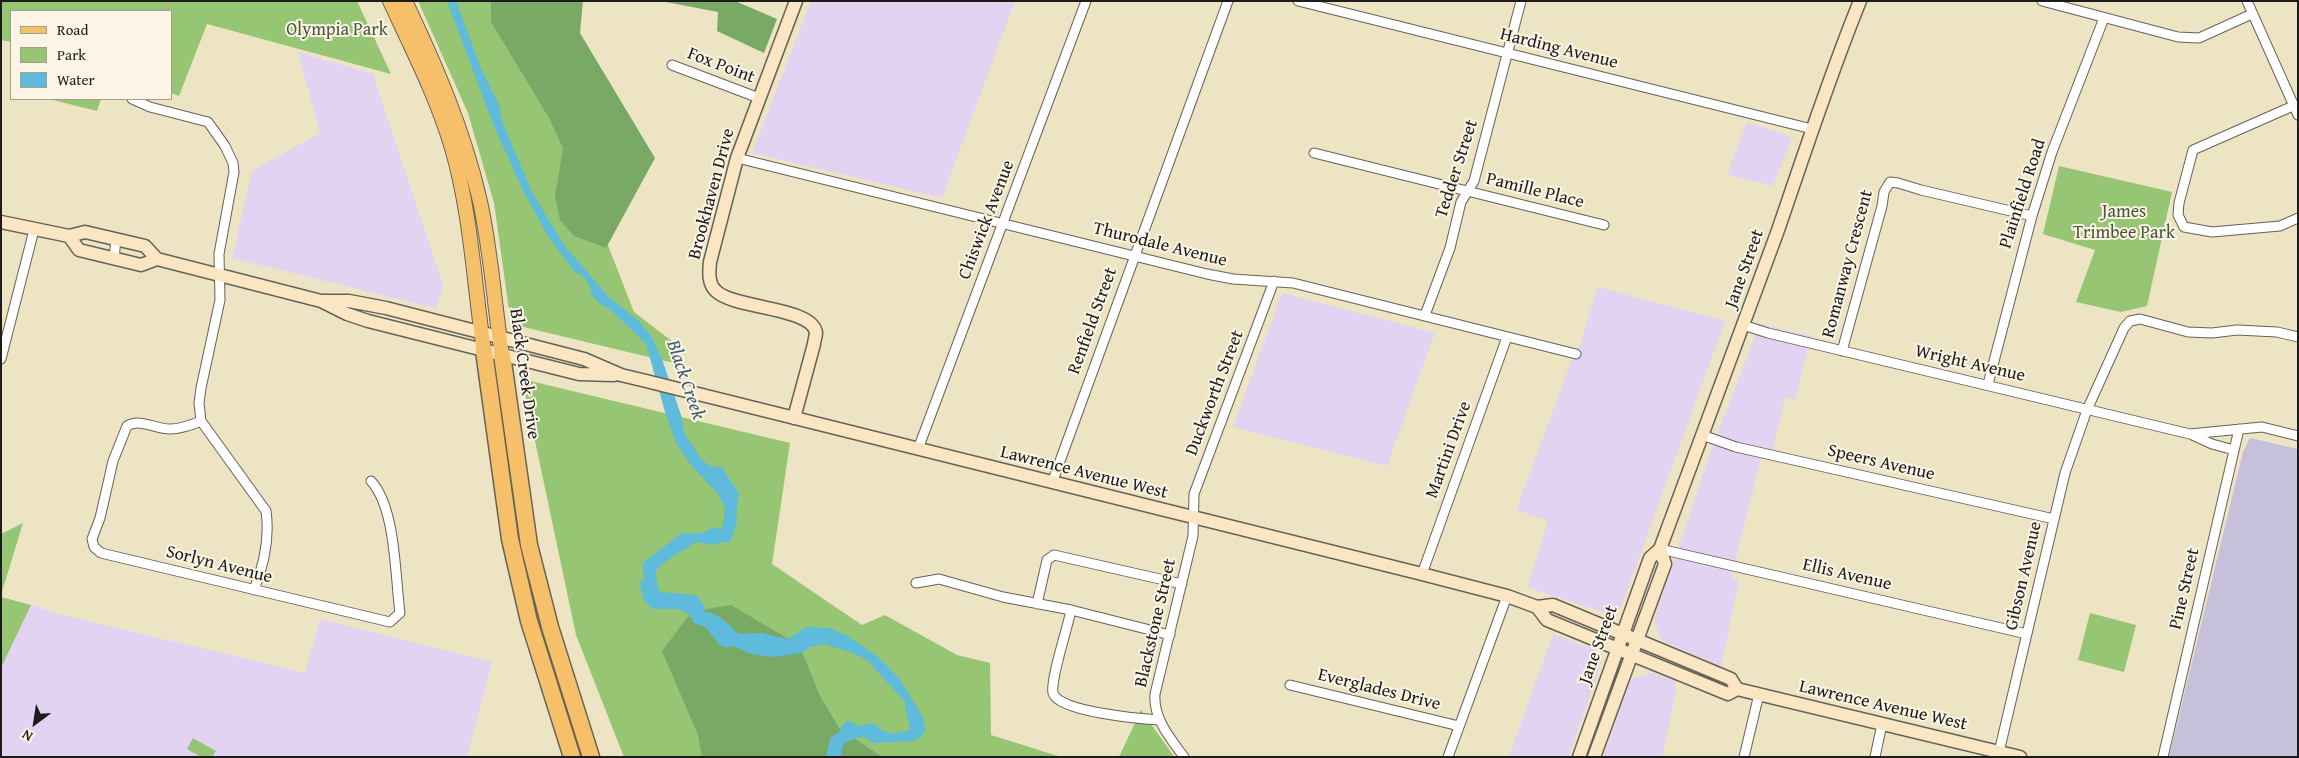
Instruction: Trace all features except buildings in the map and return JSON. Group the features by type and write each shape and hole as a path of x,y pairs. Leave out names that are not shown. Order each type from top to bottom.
{"highway":[{"name":"Black Creek Drive","path":"484,351 510,539 529,621 572,757"},
{"name":"Black Creek Drive","path":"502,355 529,545 550,627 591,757"}],"main road":[{"name":"Black Creek Drive","path":"390,1 433,95 452,148 465,213 484,351"},
{"name":"Black Creek Drive","path":"405,1 441,81 459,127 479,197 502,355"},
{"name":"Brookhaven Drive","path":"794,418 814,344 816,332 812,324 794,315 726,298 716,291 709,277 710,262 737,158 796,1"},
{"name":"Jane Street","path":"1579,757 1622,632 1650,558 1660,549 1860,1"},
{"name":"Lawrence Avenue West","path":"1,222 69,236 85,232 116,239 145,246 156,259"},
{"name":"Lawrence Avenue West","path":"69,236 79,250 114,259 141,265 156,259 321,301 346,314 484,351 579,374 621,375"},
{"name":"Lawrence Avenue West","path":"321,301 349,302 386,308 584,359 621,375 1422,574 1507,596 1537,607 1552,605 1622,632 1731,679 1737,689"},
{"name":"Jane Street","path":"1594,757 1665,564 1660,549"},
{"name":"Lawrence Avenue West","path":"1537,607 1547,620 1631,656 1728,694 1737,689 2020,757"}],"street":[{"name":"Chiswick Avenue","path":"918,450 1086,1"},
{"name":"Renfield Street","path":"1052,483 1228,1"},
{"name":"Harding Avenue","path":"1298,1 1812,129"},
{"name":"Tedder Street","path":"1425,315 1450,248 1461,202 1474,181 1522,1"},
{"path":"2042,1 2178,37 2199,38 2252,14"},
{"path":"2247,1 2298,115"},
{"name":"Plainfield Road","path":"1988,384 2032,216 2052,152 2104,18"},
{"name":"Fox Point","path":"672,65 759,98"},
{"path":"134,100 150,107 208,122 233,163 234,181 219,254 220,300 200,388 199,403 201,421 266,511 268,524 266,546 260,574 254,590"},
{"path":"2294,106 2193,150 2179,203 2178,214 2184,227 2212,232 2280,226 2298,218"},
{"name":"Pamille Place","path":"1314,153 1604,225"},
{"name":"Thurodale Avenue","path":"737,158 1233,279 1293,283 1576,354"},
{"name":"Romanway Crescent","path":"1842,351 1882,206 1884,192 1890,182 1898,182 1921,190 2032,216"},
{"path":"1,359 34,230"},
{"path":"114,259 116,239"},
{"name":"Duckworth Street","path":"1193,518 1194,494 1274,281"},
{"name":"Gibson Avenue","path":"1999,752 2072,450 2087,410 2124,328 2130,321 2140,319 2188,332 2212,333 2237,330 2277,332 2298,337"},
{"name":"Wright Avenue","path":"1743,325 1842,351 1988,384 2190,434 2212,444 2234,450"},
{"name":"Martini Drive","path":"1422,574 1507,337"},
{"name":"Sorlyn Avenue","path":"201,421 192,426 167,429 137,422 127,426 113,461 100,518 92,539 94,546 102,553 390,622 400,614 388,511 380,493 371,481"},
{"name":"Wright Avenue","path":"2190,434 2262,427 2298,436"},
{"name":"Pine Street","path":"2163,757 2239,429"},
{"name":"Speers Avenue","path":"1702,435 1736,446 2054,519"},
{"name":"Blackstone Street","path":"1184,757 1160,720 1154,704 1193,536 1193,518"},
{"name":"Ellis Avenue","path":"1660,549 2027,634"},
{"path":"1037,604 1047,560 1054,555 1182,584"},
{"path":"916,583 939,579 1170,635"},
{"path":"1448,757 1507,596"},
{"path":"1072,610 1056,672 1053,692 1055,697 1065,703 1091,710 1128,718 1160,720"},
{"name":"Everglades Drive","path":"1290,685 1459,726"},
{"path":"1744,757 1759,694"},
{"path":"1875,757 1882,724"}],"shaded area":[{"path":"811,1 1015,1 942,198 752,153"},
{"path":"298,52 373,74 443,284 437,309 232,258 252,171 320,133"},
{"path":"1747,122 1792,137 1773,186 1727,174"},
{"path":"1598,287 1725,321 1621,608 1609,614 1527,587 1548,521 1516,510 1570,365 1580,344"},
{"path":"1282,293 1435,333 1387,466 1233,427"},
{"path":"1760,324 1811,336 1795,400 1785,397 1771,460 1761,459 1731,578 1739,579 1721,667 1661,640 1654,620 1710,453"},
{"path":"2250,438 2298,449 2298,757 2169,757 2243,452"},
{"path":"31,605 63,615 305,673 320,619 492,662 467,757 1,757 1,668"},
{"path":"1553,634 1594,649 1601,663 1569,757 1509,757"},
{"path":"1652,673 1675,681 1676,691 1662,757 1603,757 1631,679"}],"green space":[{"name":"Olympia Park","path":"1,1 357,1 391,74 207,24 179,96 172,93 172,10 10,10 10,42 1,40"},
{"path":"418,1 554,1 550,97 634,312 681,348 678,364 511,324 494,203 468,113"},
{"path":"491,1 583,1 580,33 655,158 606,248 574,236 560,220 555,196 563,148 549,118 491,22"},
{"path":"661,1 735,1 777,19 764,53 717,31 718,12"},
{"path":"53,100 101,100 97,111"},
{"name":"James Trimbee Park","path":"2059,166 2172,192 2147,306 2121,312 2076,302 2095,250 2043,234"},
{"path":"522,379 790,443 772,564 862,625 885,615 957,655 990,663 991,735 1061,757 624,757 576,635"},
{"path":"23,523 1,595 1,534"},
{"path":"1,597 31,605 1,668"},
{"path":"731,605 787,638 803,654 819,694 839,728 882,757 702,757 698,735 662,651 687,618 700,610"},
{"path":"2090,613 2136,625 2124,672 2078,660"},
{"path":"1141,710 1173,755 1172,757 1119,757"},
{"path":"193,738 216,751 212,757 201,757 187,749"}],"water":[{"path":"447,1 456,1 481,68 499,105 502,121 532,192 564,245 609,297 640,322 651,336 662,359 681,415 684,433 702,460 710,466 722,467 739,494 735,531 729,543 723,542 713,545 696,542 665,562 656,570 657,584 660,592 696,595 704,605 705,612 720,617 739,634 761,633 788,639 807,627 829,628 848,636 878,657 899,678 924,719 925,730 921,737 913,741 873,743 865,737 856,738 848,741 842,747 842,757 826,757 830,739 839,732 844,723 850,721 857,726 874,723 882,730 890,733 900,733 910,729 905,702 867,660 853,653 824,644 810,647 802,653 771,657 751,654 733,646 728,648 720,645 705,627 694,623 689,614 677,609 653,609 645,602 639,583 644,580 643,563 682,533 702,533 714,527 721,529 724,521 725,507 717,493 691,465 676,443 665,412 646,344 612,311 598,302 591,294 586,279 579,273 576,274 548,236 525,195 493,124"}],"water label":[{"name":"Black Creek","path":"685,380"}]}
